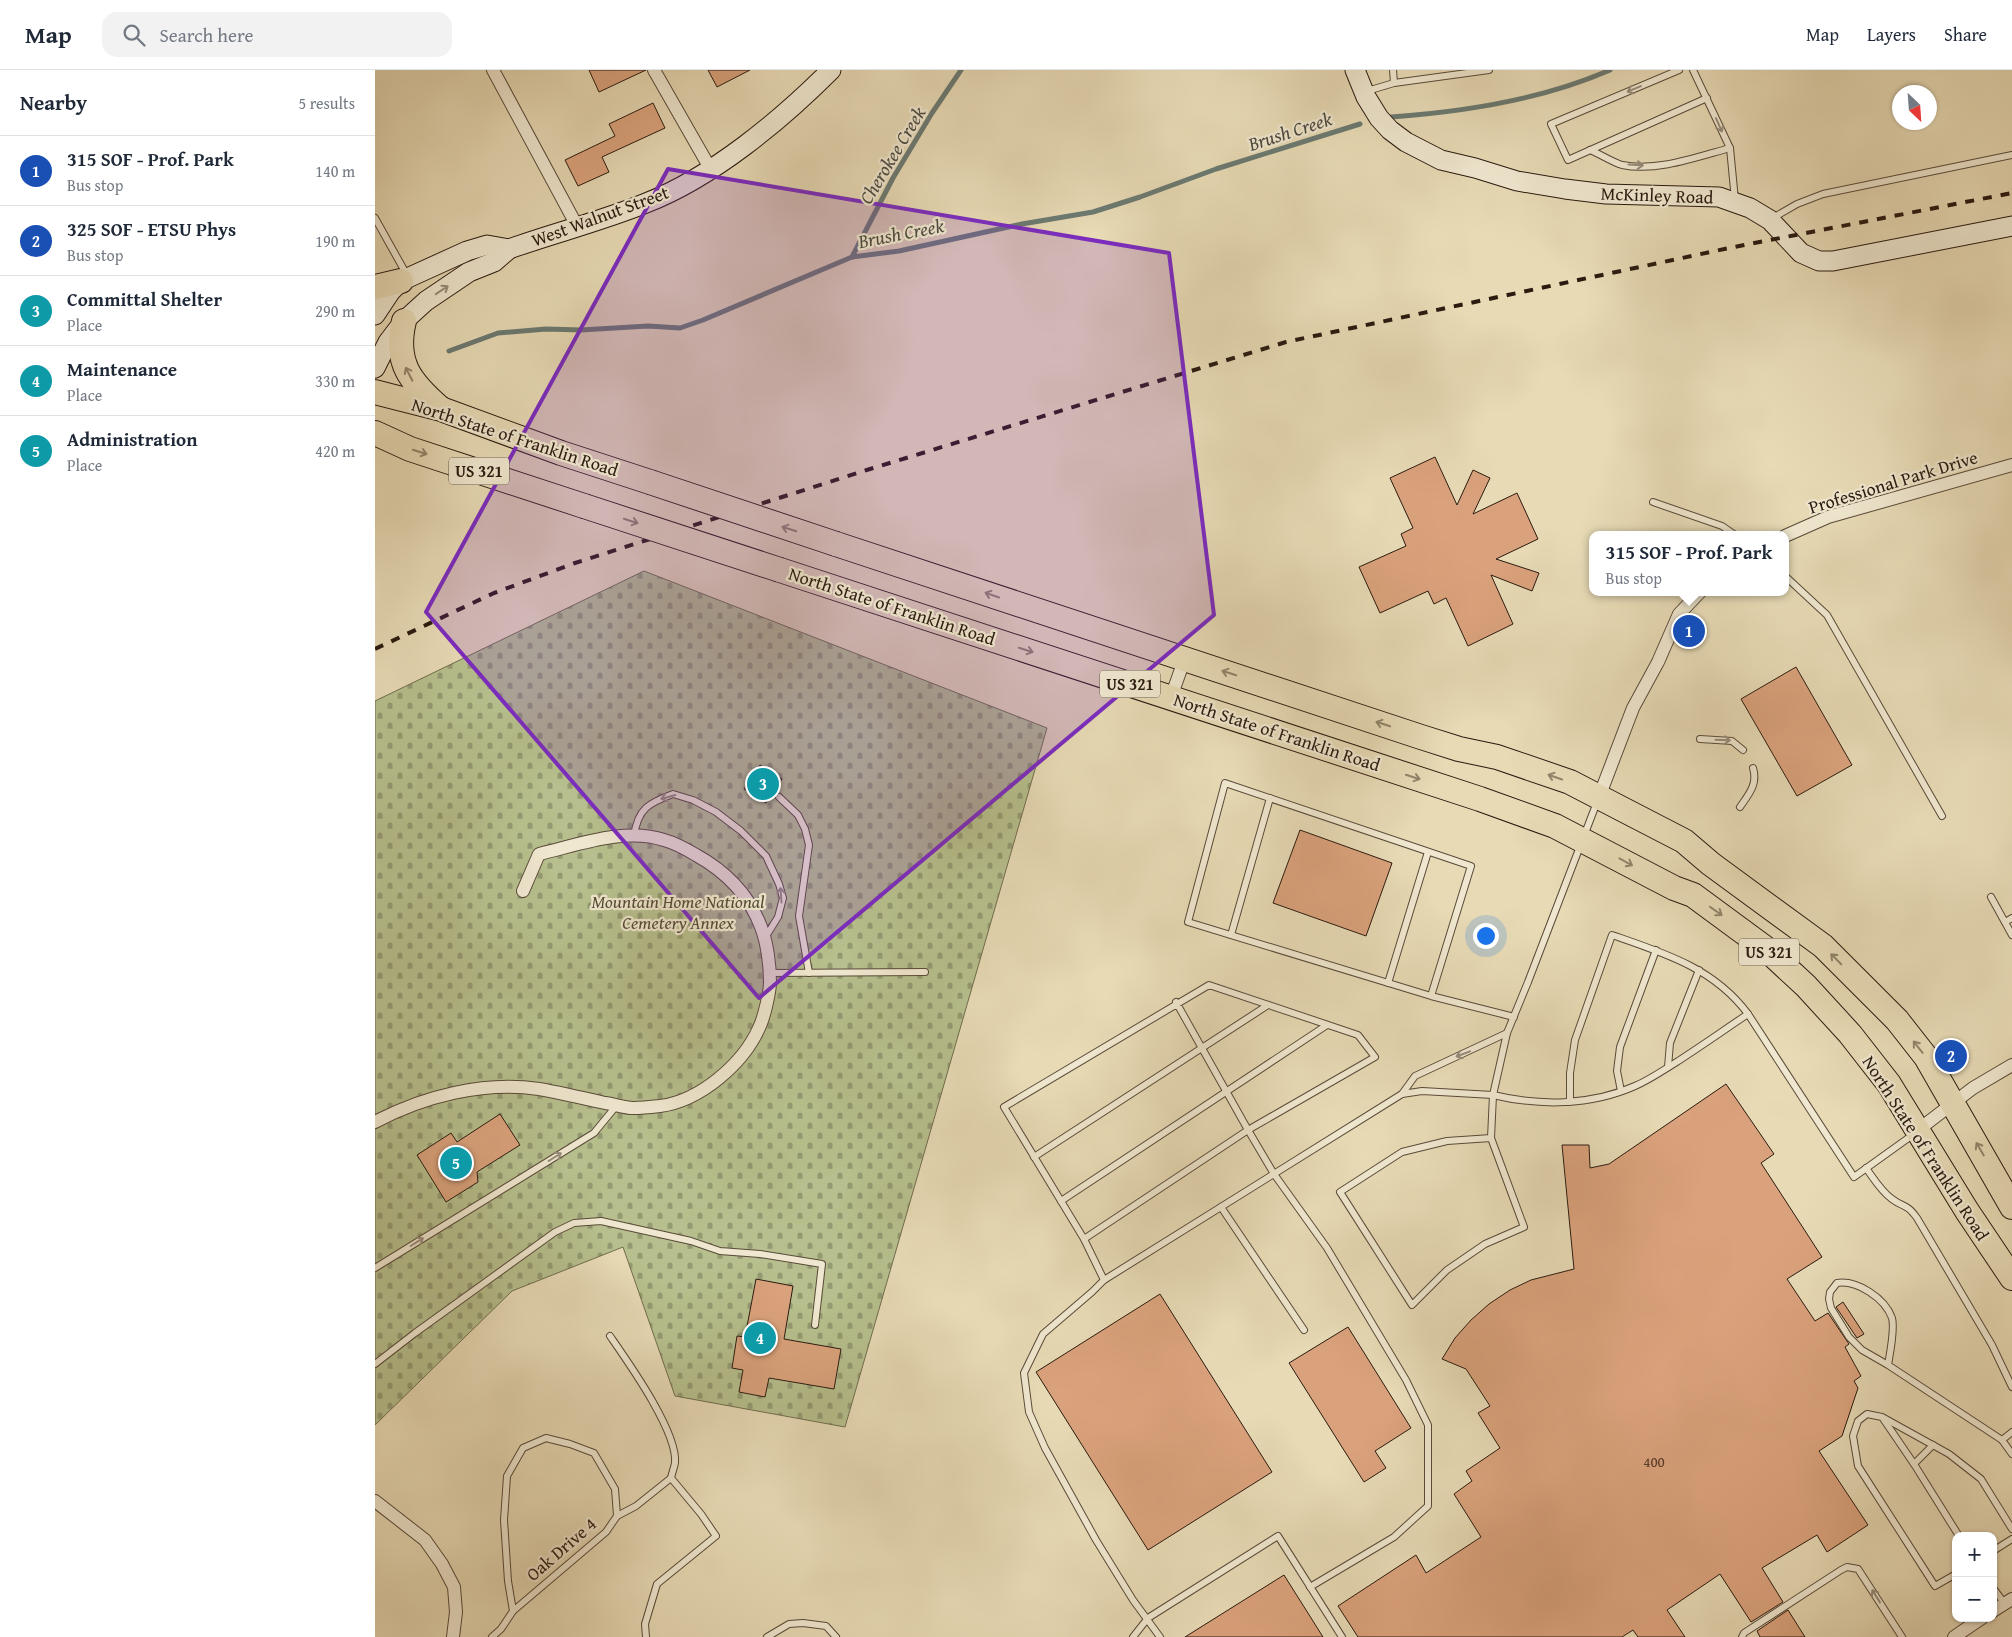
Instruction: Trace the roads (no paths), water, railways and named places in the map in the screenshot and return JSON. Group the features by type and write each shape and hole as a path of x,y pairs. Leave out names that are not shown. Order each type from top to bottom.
{"highway":[{"path":"375,287 405,280"},
{"path":"404,320 400,349 406,368 421,392 441,410"},
{"name":"North State of Franklin Road","path":"375,392 441,410 561,453 836,544 1459,749 1497,757 1570,782 1684,841 1711,864 1823,946 1897,1020 1926,1057 2012,1207"},
{"name":"North State of Franklin Road","path":"375,433 410,449 1480,799 1555,826 1674,888 1693,895 1765,948 1806,986 1850,1034 1889,1084 1967,1211 2012,1278"}],"street":[{"path":"493,70 577,226"},
{"path":"654,70 710,168"},
{"name":"McKinley Road","path":"1355,70 1363,92 1379,118 1390,130 1406,142 1441,160 1517,181 1565,189 1605,194 1719,196 1750,208 1770,220 1801,252 1819,261 1833,261 2012,226"},
{"name":"West Walnut Street","path":"375,368 388,342 404,320 433,295 469,272 494,262 509,249 647,203 680,188 775,123 820,74"},
{"name":"West Walnut Street","path":"375,315 391,291 405,280 445,260 487,245 509,249"},
{"name":"Professional Park Drive","path":"1789,534 1828,517 2012,465"},
{"path":"1599,797 1633,708 1658,662 1679,614 1696,596"},
{"path":"1171,697 1185,658"},
{"path":"375,1122 430,1098 477,1089 514,1087 631,1108 663,1106 692,1096 715,1083 742,1055 760,1027 770,982 762,929 752,905 734,883 712,864 685,848 663,839 634,836 611,838 539,854 523,891"},
{"path":"1919,1130 1973,1088 2012,1065"},
{"path":"375,1501 425,1540 442,1564 454,1587 456,1612 453,1637"},
{"path":"1997,1608 2008,1601"},
{"path":"1954,1637 1976,1622"}],"lane":[{"path":"1393,70 1394,83"},
{"path":"1431,70 1432,79"},
{"path":"1363,92 1394,83 1489,70"},
{"path":"1679,70 1551,124 1568,160 1707,98"},
{"path":"1693,70 1729,148 1735,202"},
{"path":"1590,150 1621,164 1649,166 1682,161 1729,148"},
{"path":"1770,220 1797,204 1823,194 2012,155"},
{"path":"375,218 405,280"},
{"path":"1653,502 1722,526 1729,531"},
{"path":"1789,580 1827,616 1941,816"},
{"path":"1700,739 1733,740 1743,750"},
{"path":"1740,807 1753,787 1756,776 1753,768"},
{"path":"1431,996 1471,866 1225,783 1188,922 1431,996 1514,1016"},
{"path":"634,836 636,821 650,803 673,794 693,800 716,812 741,831 766,856 779,884 783,898 778,917 764,940"},
{"path":"779,797 798,815 805,829 809,845 799,916 809,973"},
{"path":"1491,1138 1447,1141 1402,1152 1340,1192 1412,1304 1447,1270 1485,1244 1524,1227 1491,1138 1493,1095 1507,1033 1599,797"},
{"path":"1231,935 1270,798"},
{"path":"1388,983 1428,852"},
{"path":"1991,897 2012,935"},
{"path":"2005,922 2012,918"},
{"path":"1570,1102 1575,1040 1612,934 1656,950 1699,970 1722,985 1748,1014 1854,1177 1919,1130"},
{"path":"1621,1091 1617,1071 1620,1047 1656,950"},
{"path":"1668,1067 1670,1043 1699,970"},
{"path":"769,973 925,972"},
{"path":"1084,1239 1249,1130 1375,1057 1358,1035 1209,984 1176,1002 1005,1107 1084,1239 1104,1280"},
{"path":"1176,1002 1274,1174 1327,1248 1407,1380 1427,1425 1428,1506 1394,1537 1310,1588"},
{"path":"1035,1157 1268,1005"},
{"path":"1402,1094 1422,1091 1493,1095 1516,1100 1552,1103 1587,1100 1635,1086 1668,1067 1748,1014"},
{"path":"1061,1201 1327,1025"},
{"path":"1159,1637 1148,1618 1133,1600 1096,1540 1045,1448 1029,1412 1025,1373 1043,1334 1104,1280 1402,1094 1415,1076 1507,1033"},
{"path":"375,1268 594,1133 617,1105"},
{"path":"1866,1168 1885,1194 1894,1201 1910,1208 1917,1218 1992,1345 2012,1387"},
{"path":"1221,1207 1304,1330"},
{"path":"375,1364 555,1232 575,1224 601,1222 681,1238 720,1251 760,1254 822,1264 815,1325"},
{"path":"1889,1365 1892,1318 1877,1296 1847,1282 1837,1284 1830,1292 1829,1299 1840,1324 1849,1337 1862,1350 1889,1365 2002,1440 2012,1454"},
{"path":"610,1336 636,1372 664,1424 673,1449 675,1462 671,1478 636,1506 617,1516"},
{"path":"1952,1576 1935,1586 1858,1466 1853,1436 1858,1421 1867,1414 1882,1417 1949,1454 1981,1479 2012,1529"},
{"path":"1882,1417 1956,1532"},
{"path":"2002,1440 2012,1432"},
{"name":"Oak Drive 4","path":"491,1637 501,1629 513,1610 606,1532 617,1516 615,1489 594,1453 546,1438 523,1448 507,1476 504,1520 508,1581 513,1610"},
{"path":"1914,1464 1933,1445"},
{"path":"646,1637 645,1624 657,1584 716,1536 701,1514 671,1478"},
{"path":"1133,1637 1148,1618 1278,1536 1341,1637"},
{"path":"1997,1548 2012,1539"},
{"path":"1741,1637 1744,1633 1826,1578 1847,1568 1858,1570 1902,1637"},
{"path":"1997,1591 2008,1601"},
{"path":"767,1637 789,1624 803,1623 826,1626 836,1637"}],"waterway":[{"name":"Cherokee Creek","path":"852,257 893,178 932,113 961,70"},
{"name":"Brush Creek","path":"1391,117 1475,108 1531,96 1558,89 1610,70"},
{"name":"Brush Creek","path":"449,351 498,333 546,329 581,330 648,326 680,328 852,257 899,251 1022,224 1093,212 1216,169 1360,124"}],"railway":[{"path":"375,649 494,593 575,563 870,469 1286,342 1734,247 2012,193"}],"place":[{"name":"315 SOF - Prof. Park","path":"1689,631"},
{"name":"Committal Shelter","path":"763,784"},
{"name":"325 SOF - ETSU Phys","path":"1951,1056"},
{"name":"Administration","path":"456,1163"},
{"name":"Maintenance","path":"760,1338"}],"park label":[{"name":"Mountain Home National Cemetery Annex","path":"678,911"}]}
